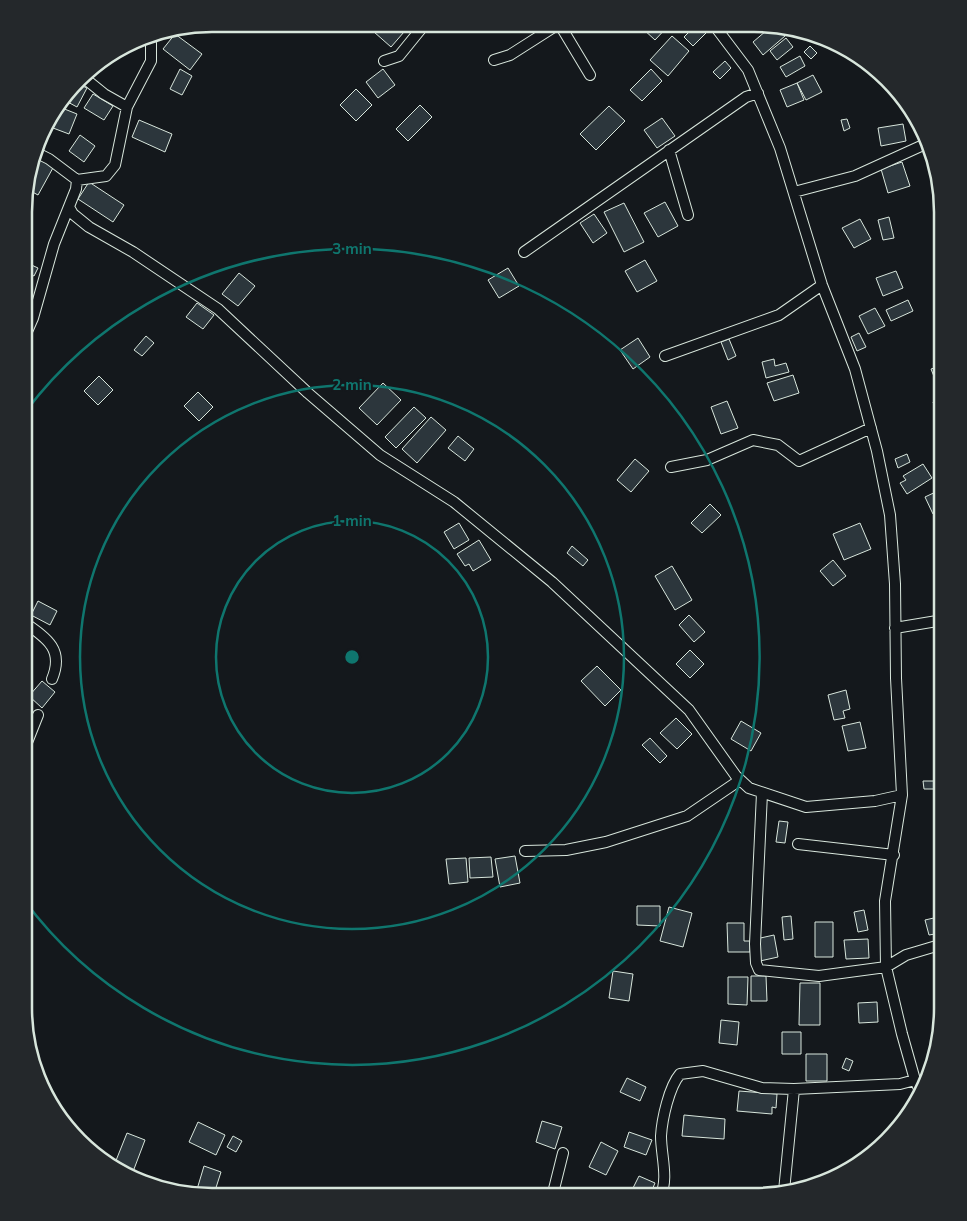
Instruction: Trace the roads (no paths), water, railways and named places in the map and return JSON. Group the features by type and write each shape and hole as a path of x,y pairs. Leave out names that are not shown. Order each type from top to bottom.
{"street":[{"path":"384,61 400,56 419,32"},
{"path":"494,60 510,55 547,32"},
{"path":"562,32 590,75"},
{"path":"719,32 748,70 780,148 822,284 854,369 871,428 890,515 902,795 885,901 886,967 917,1085"},
{"path":"42,155 77,180 106,176 115,165 127,107 151,60 151,43"},
{"path":"89,82 104,94 127,107"},
{"path":"524,252 746,97 758,93"},
{"path":"794,192 855,176 922,146"},
{"path":"668,150 688,215"},
{"path":"32,308 54,244 76,189 77,180"},
{"path":"69,207 73,214 90,227 133,252 218,309 308,393 380,456 454,502 552,582 689,710 740,780 749,788 806,806 875,801 902,795"},
{"path":"665,356 779,315 822,284"},
{"path":"670,467 707,460 753,440 778,446 799,461 871,428"},
{"path":"895,628 934,622"},
{"path":"32,629 52,647 58,665 52,680"},
{"path":"32,730 38,715"},
{"path":"524,850 566,850 606,842 687,816 740,780"},
{"path":"762,793 755,944 757,968 762,971 819,976 886,967 906,955 934,947"},
{"path":"798,844 894,854"},
{"path":"665,1188 661,1135 672,1084 680,1074 703,1071 762,1088 794,1089 900,1084 915,1080"},
{"path":"785,1186 794,1089"},
{"path":"554,1188 563,1154"}]}
